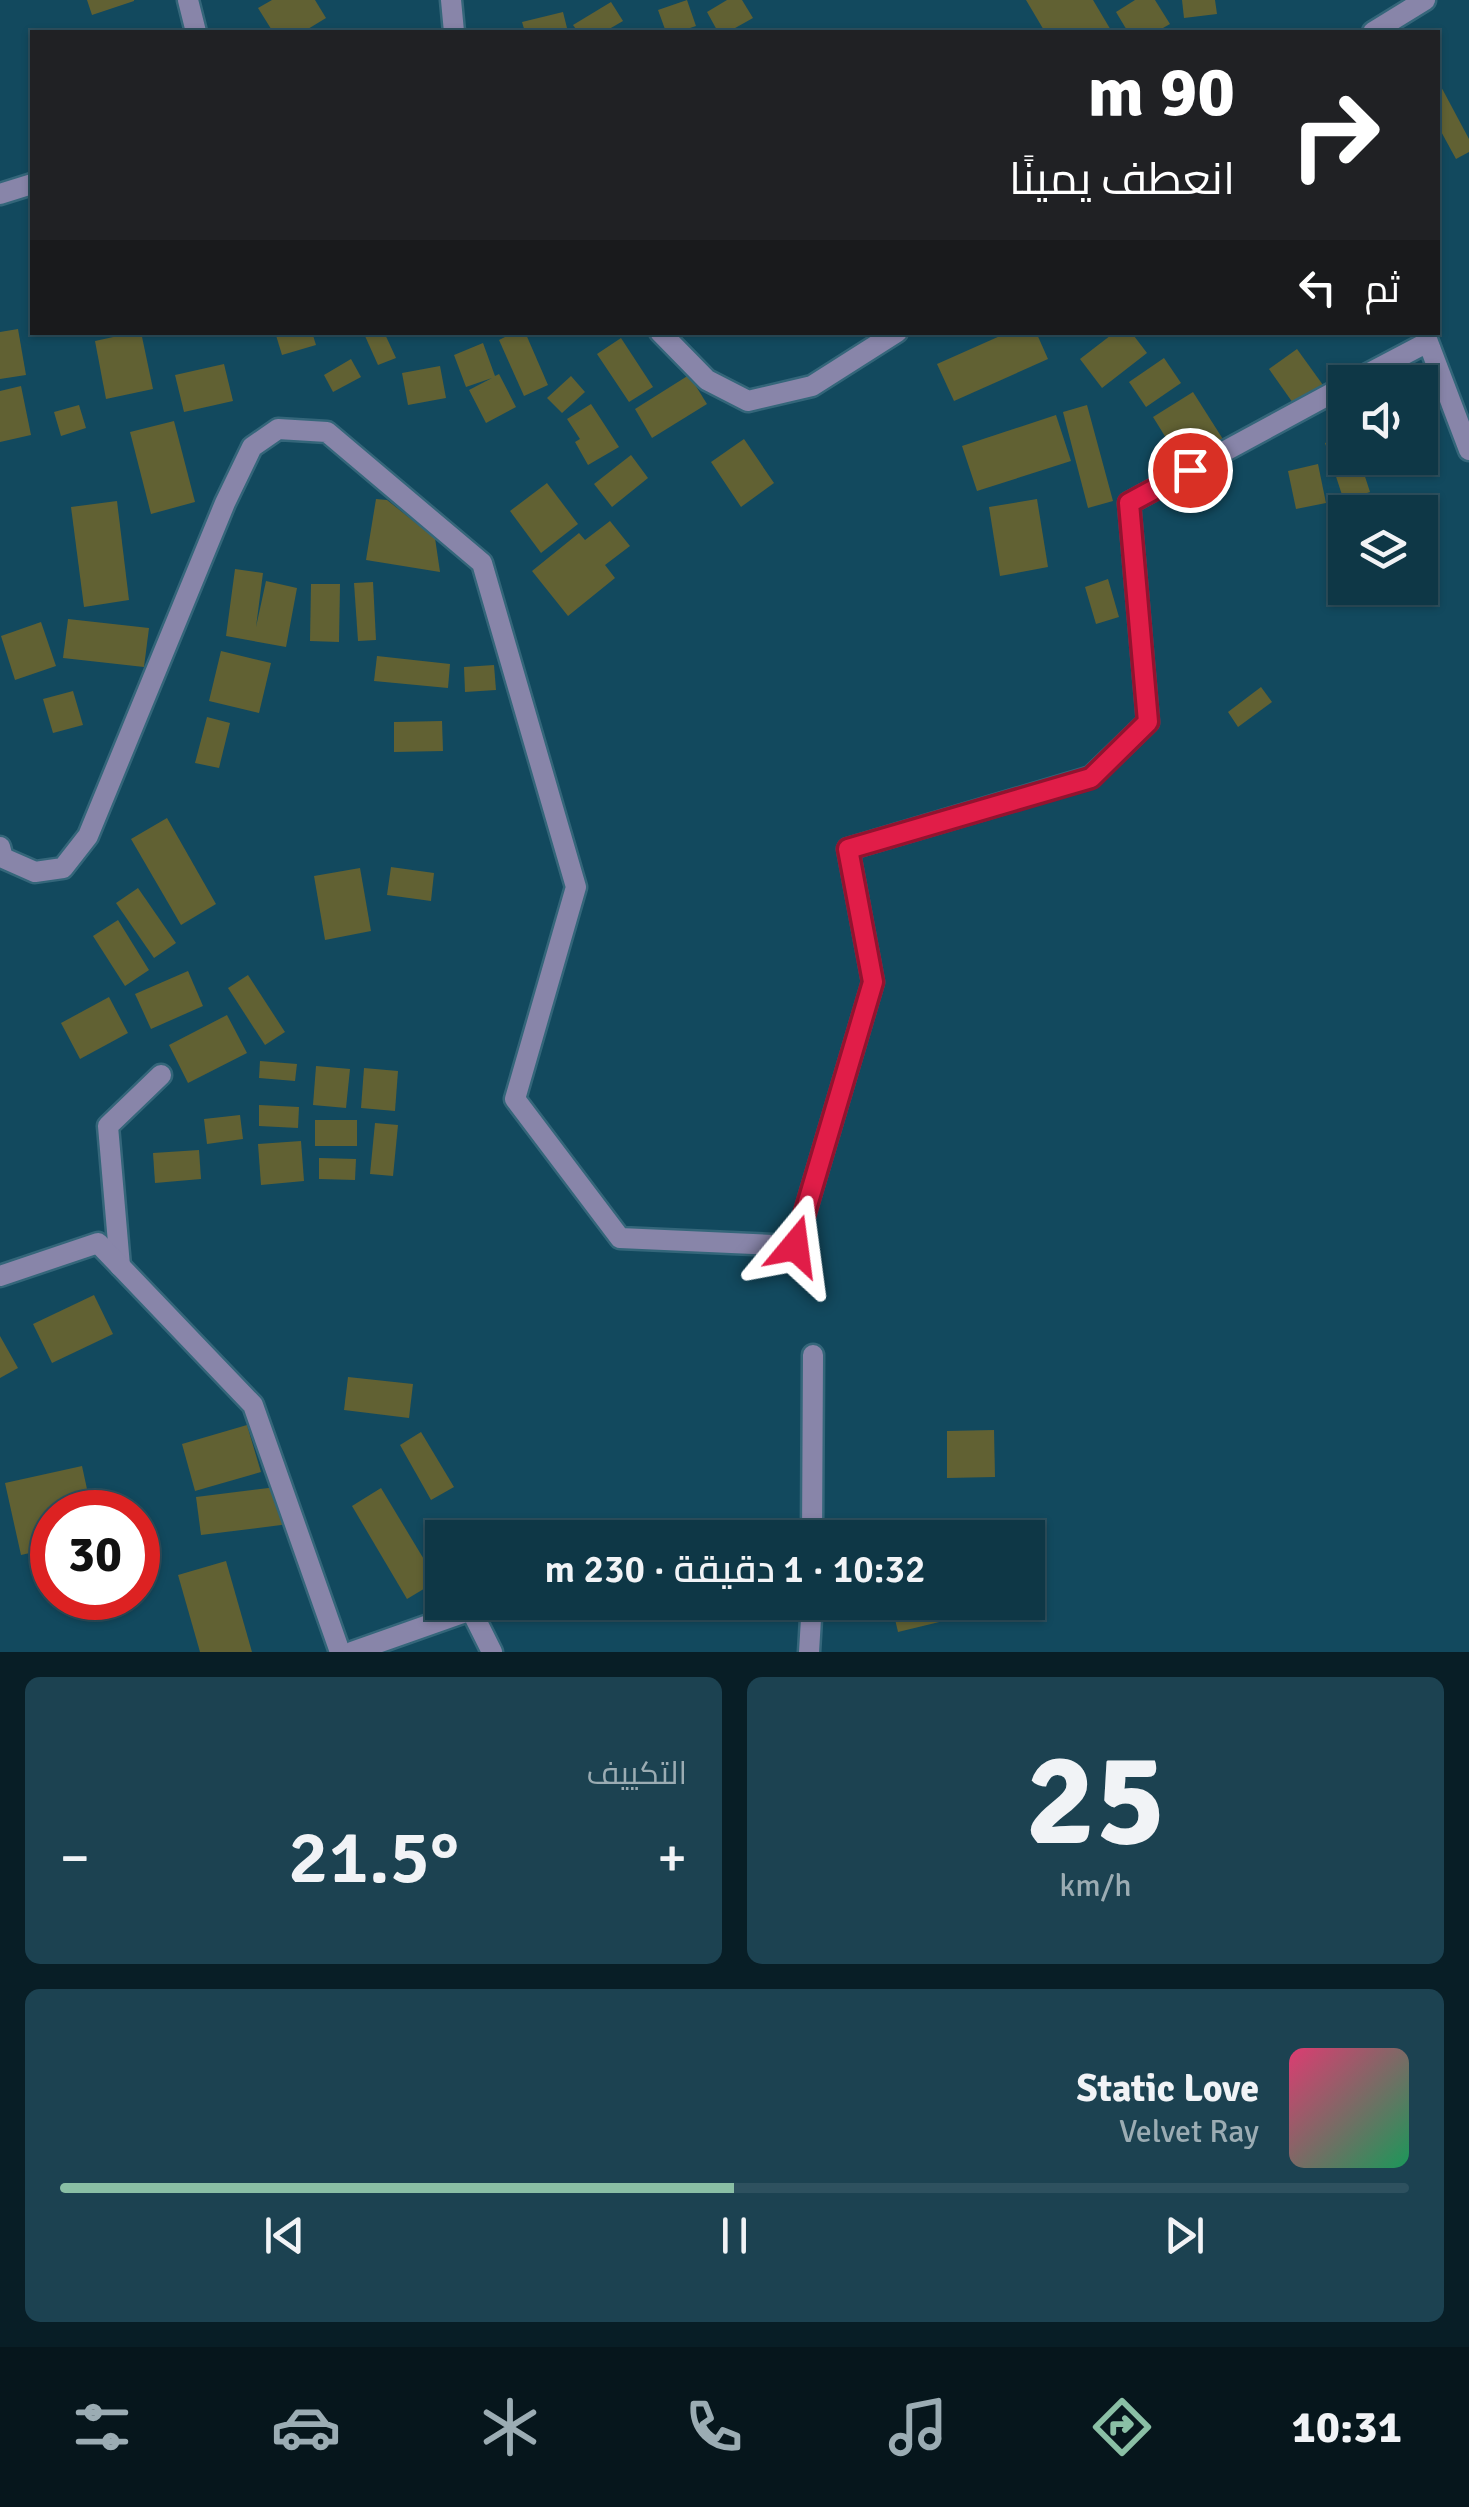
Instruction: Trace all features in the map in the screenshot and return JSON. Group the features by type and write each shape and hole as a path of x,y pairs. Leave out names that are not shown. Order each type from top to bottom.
{"street":[{"path":"188,0 196,30"},
{"path":"451,0 454,30"},
{"path":"1377,30 1425,0"},
{"path":"0,194 30,185"},
{"path":"663,335 707,380 748,401 812,386 893,335"},
{"path":"1384,365 1428,342 1437,365"},
{"path":"1438,368 1469,450"},
{"path":"0,847 3,858 35,872 63,868 88,836 252,447 278,429 326,432 482,563 576,887 515,1099 620,1238 795,1246 873,982 848,849 1091,778 1148,722 1129,503 1328,395"},
{"path":"120,1266 108,1126 160,1076"},
{"path":"0,1276 98,1243 253,1404 340,1652"},
{"path":"812,1520 813,1356"},
{"path":"352,1652 470,1610 492,1652"},
{"path":"810,1652 811,1620"}],"building":[{"path":"87,0 134,0 134,1 92,15"},
{"path":"272,0 315,0 326,18 306,30 272,30 258,8"},
{"path":"687,0 696,26 665,30 658,10"},
{"path":"727,0 742,0 753,18 732,30 717,30 707,12"},
{"path":"1026,0 1093,0 1111,30 1044,30"},
{"path":"1135,0 1155,0 1170,24 1160,30 1127,30 1116,12"},
{"path":"1182,0 1215,0 1217,14 1184,18"},
{"path":"611,2 623,21 607,30 577,30 573,25"},
{"path":"563,12 568,30 524,30 522,22"},
{"path":"1440,85 1469,139 1469,152 1456,159 1440,130"},
{"path":"18,329 26,375 0,379 0,332"},
{"path":"142,335 153,389 106,399 95,341"},
{"path":"276,335 313,335 316,345 282,355"},
{"path":"385,335 396,358 378,365 365,336"},
{"path":"509,335 526,335 548,385 524,396 499,340"},
{"path":"1002,335 1037,335 1048,359 954,401 937,364"},
{"path":"1111,335 1133,335 1147,353 1102,388 1080,359"},
{"path":"621,338 653,387 629,402 597,354"},
{"path":"483,343 495,376 499,374 516,407 486,423 469,390 492,378 466,387 454,355"},
{"path":"1297,349 1328,392 1300,413 1269,369"},
{"path":"1164,358 1181,383 1146,407 1129,382"},
{"path":"351,359 361,377 333,392 324,375"},
{"path":"224,364 233,401 184,412 175,375"},
{"path":"440,366 446,398 408,405 402,373"},
{"path":"689,375 707,404 652,438 635,409"},
{"path":"571,376 585,392 562,413 547,398"},
{"path":"21,386 31,435 0,442 0,391"},
{"path":"1193,392 1226,444 1186,470 1153,417"},
{"path":"591,404 619,447 588,465 575,442 580,439 567,419"},
{"path":"79,405 86,428 61,436 54,412"},
{"path":"1087,405 1113,501 1088,508 1063,412"},
{"path":"1056,415 1071,461 977,491 962,446"},
{"path":"174,421 195,502 151,514 130,432"},
{"path":"744,439 774,483 741,507 711,462"},
{"path":"631,455 648,478 612,507 594,484"},
{"path":"1318,464 1326,503 1296,509 1288,471"},
{"path":"1335,475 1364,475 1370,492 1342,495"},
{"path":"547,483 578,524 541,553 510,511"},
{"path":"376,499 387,500 435,538 440,572 366,560"},
{"path":"1037,499 1048,567 1000,576 989,507"},
{"path":"117,501 129,600 84,607 71,507"},
{"path":"610,521 630,546 605,565 615,578 568,616 532,571 579,533 585,540"},
{"path":"235,569 263,573 256,627 266,581 297,588 286,647 226,636"},
{"path":"1108,579 1119,617 1096,624 1085,587"},
{"path":"373,582 376,640 358,641 354,583"},
{"path":"311,584 340,584 339,642 310,641"},
{"path":"68,619 149,628 144,667 63,658"},
{"path":"41,622 56,666 15,680 1,636"},
{"path":"221,651 271,663 259,713 209,701"},
{"path":"377,656 450,664 448,688 374,681"},
{"path":"494,665 496,690 465,692 464,667"},
{"path":"1261,687 1272,702 1238,727 1228,712"},
{"path":"73,691 83,725 53,733 43,699"},
{"path":"207,717 230,723 219,768 195,763"},
{"path":"442,721 443,751 394,752 394,722"},
{"path":"167,818 216,904 181,925 131,839"},
{"path":"391,867 434,873 431,901 387,895"},
{"path":"360,868 371,931 325,940 314,876"},
{"path":"138,888 176,943 154,958 116,903"},
{"path":"118,920 149,970 125,986 93,936"},
{"path":"188,971 203,1006 151,1029 135,994"},
{"path":"248,975 285,1032 265,1045 228,988"},
{"path":"109,997 128,1033 80,1059 61,1023"},
{"path":"227,1015 247,1053 188,1083 169,1045"},
{"path":"260,1061 297,1064 295,1081 259,1078"},
{"path":"316,1066 350,1069 346,1108 313,1105"},
{"path":"364,1068 398,1071 395,1111 361,1108"},
{"path":"259,1105 299,1107 298,1128 259,1126"},
{"path":"240,1115 243,1139 207,1144 204,1119"},
{"path":"315,1120 357,1120 357,1146 315,1146"},
{"path":"375,1123 398,1125 393,1176 370,1174"},
{"path":"301,1141 304,1181 261,1185 258,1144"},
{"path":"199,1150 201,1179 155,1183 153,1153"},
{"path":"319,1158 356,1159 355,1180 319,1179"},
{"path":"94,1295 113,1334 52,1363 33,1324"},
{"path":"0,1336 18,1368 0,1378"},
{"path":"348,1377 413,1384 409,1418 344,1410"},
{"path":"247,1425 261,1472 195,1491 182,1444"},
{"path":"994,1430 995,1477 947,1478 947,1431"},
{"path":"421,1432 454,1487 431,1500 400,1445"},
{"path":"82,1466 87,1490 30,1490 30,1553 21,1555 5,1483"},
{"path":"285,1486 289,1524 201,1535 196,1497"},
{"path":"381,1488 425,1561 425,1588 407,1599 352,1506"},
{"path":"226,1561 252,1652 200,1652 178,1575"},
{"path":"895,1620 948,1620 898,1632"}],"route":[{"path":"795,1246 873,982 848,849 1091,778 1148,722 1129,503 1190,470"}]}
